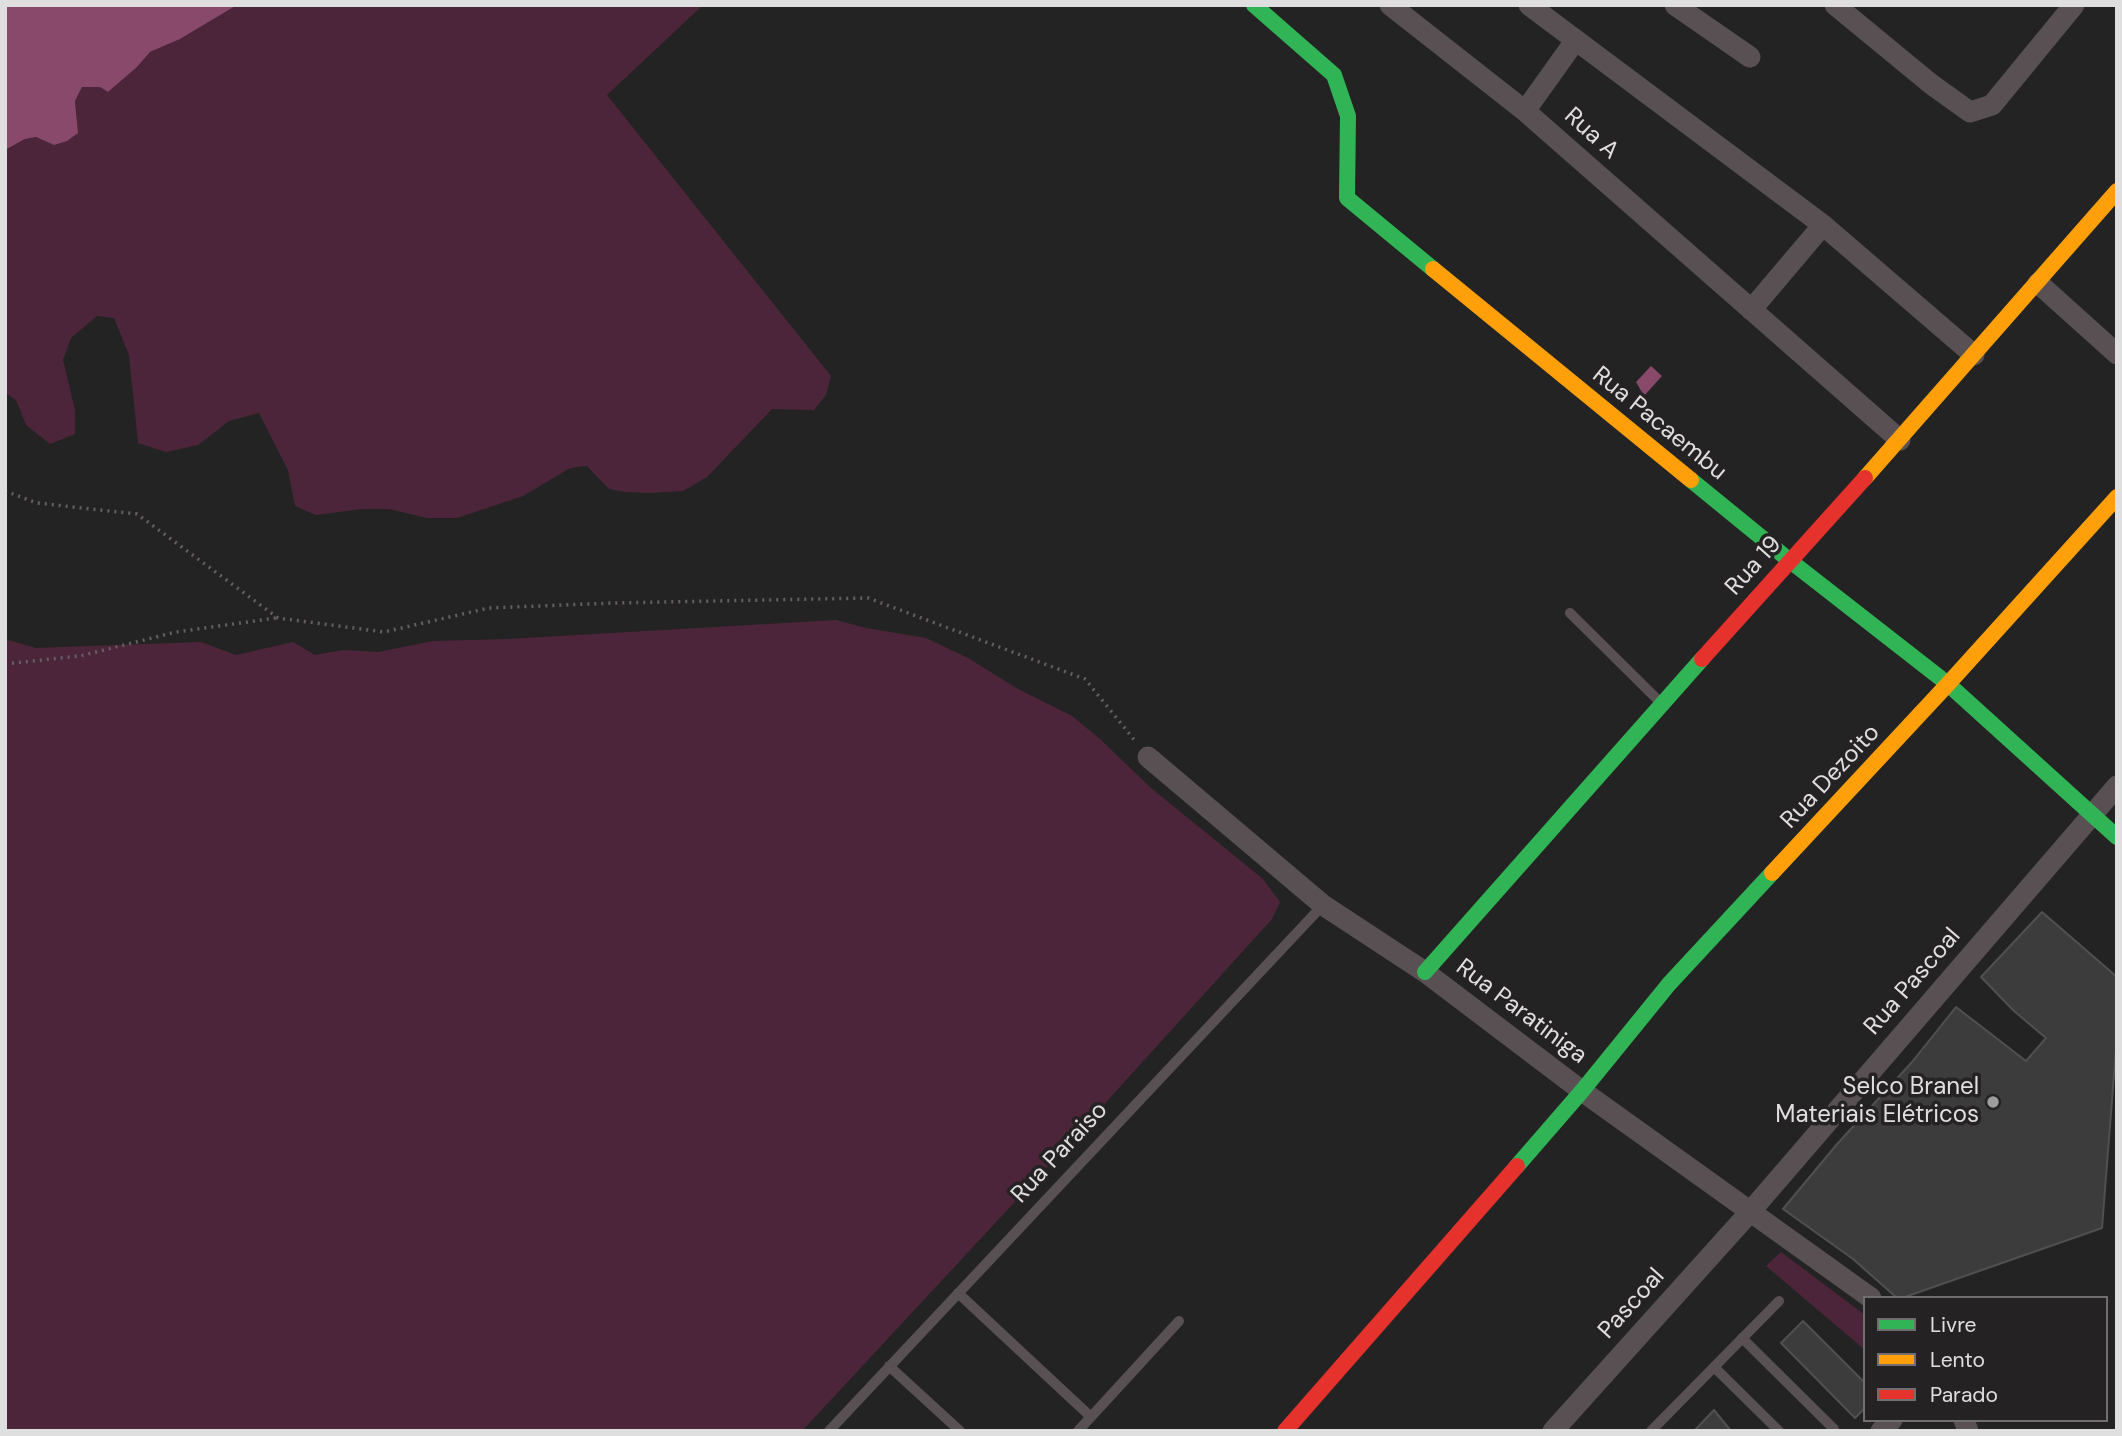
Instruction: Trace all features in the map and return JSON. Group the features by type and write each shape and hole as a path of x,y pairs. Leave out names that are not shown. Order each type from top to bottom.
{"street":[{"name":"Rua Pacaembu","path":"1254,5 1334,75 1348,116 1347,198 1789,560 1948,684 2117,837"},
{"name":"Rua A","path":"1390,5 1525,111 1900,440"},
{"path":"1529,5 1824,225 1974,355"},
{"path":"1675,5 1750,57"},
{"path":"1835,5 1931,84 1970,112 1992,105 2074,5"},
{"path":"1525,111 1575,41"},
{"name":"Rua 19","path":"1425,972 1789,560 1900,440 2117,191"},
{"path":"1751,310 1824,225"},
{"path":"2038,283 2117,354"},
{"name":"Rua Dezoito","path":"1285,1431 1583,1091 1669,984 1948,684 2117,497"},
{"name":"Rua Paratiniga","path":"1148,757 1323,905 1425,972 1583,1091 1868,1296"},
{"name":"Rua Pascoal","path":"1750,1212 2117,786"},
{"name":"Pascoal","path":"1553,1431 1750,1212"}],"lane":[{"path":"1570,613 1662,704"},
{"name":"Rua Paraiso","path":"829,1431 1323,905"},
{"path":"958,1293 1091,1417"},
{"path":"1654,1430 1779,1301"},
{"path":"1078,1431 1179,1321"},
{"path":"1742,1338 1834,1429"},
{"path":"889,1366 960,1431"},
{"path":"1714,1367 1779,1431"}],"path":[{"path":"5,491 37,503 137,514 278,618"},
{"path":"5,664 80,656 176,632 278,618 384,632 489,608 868,598 1085,679 1148,757"}],"shaded area":[{"path":"5,5 237,5 180,39 150,52 108,92 100,87 82,87 75,101 78,133 67,141 54,145 36,137 25,139 5,150"},
{"path":"237,5 703,5 607,95 831,376 826,395 814,410 772,409 707,477 683,491 649,493 609,489 587,466 570,468 523,496 457,518 427,518 389,509 362,509 316,515 295,506 288,470 259,413 229,421 198,445 166,452 138,443 129,355 114,318 97,316 71,338 63,360 75,410 75,434 50,444 26,425 16,400 5,393 5,150 25,139 36,137 54,145 77,118 75,101 82,87 100,87 108,92 150,52 180,39"},
{"path":"1651,366 1662,376 1644,396 1636,382"},
{"path":"836,620 926,638 968,658 1018,689 1072,716 1151,788 1263,879 1280,902 1272,919 1050,1164 802,1431 5,1431 5,639 36,648 201,642 236,655 293,642 315,655 343,650 378,652 433,641"},
{"path":"1781,1252 1863,1314 1863,1348 1766,1266"}],"building":[{"name":"Selco Branel Materiais Elétricos","path":"2042,912 2117,977 2117,1036 2102,1228 1908,1296 1895,1296 1853,1259 1783,1209 1838,1143 1912,1062 1956,1007 2026,1061 2046,1038 2014,1011 1981,977"},
{"path":"1803,1321 1863,1381 1863,1410 1855,1418 1781,1343"},
{"path":"1714,1410 1731,1431 1694,1431"}],"traffic: fast":[{"path":"1254,5 1334,75 1348,116 1347,198 1433,269"},
{"path":"1691,480 1948,684 2117,837"},
{"path":"1425,972 1702,659"},
{"path":"1517,1166 1669,984 1772,873"}],"traffic: slow":[{"path":"1865,478 2117,191"},
{"path":"1433,269 1691,480"},
{"path":"1772,873 2117,497"}],"traffic: jam":[{"path":"1702,659 1865,478"},
{"path":"1285,1431 1517,1166"}],"place":[{"name":"Selco Branel Materiais Elétricos","path":"1993,1102"}]}
